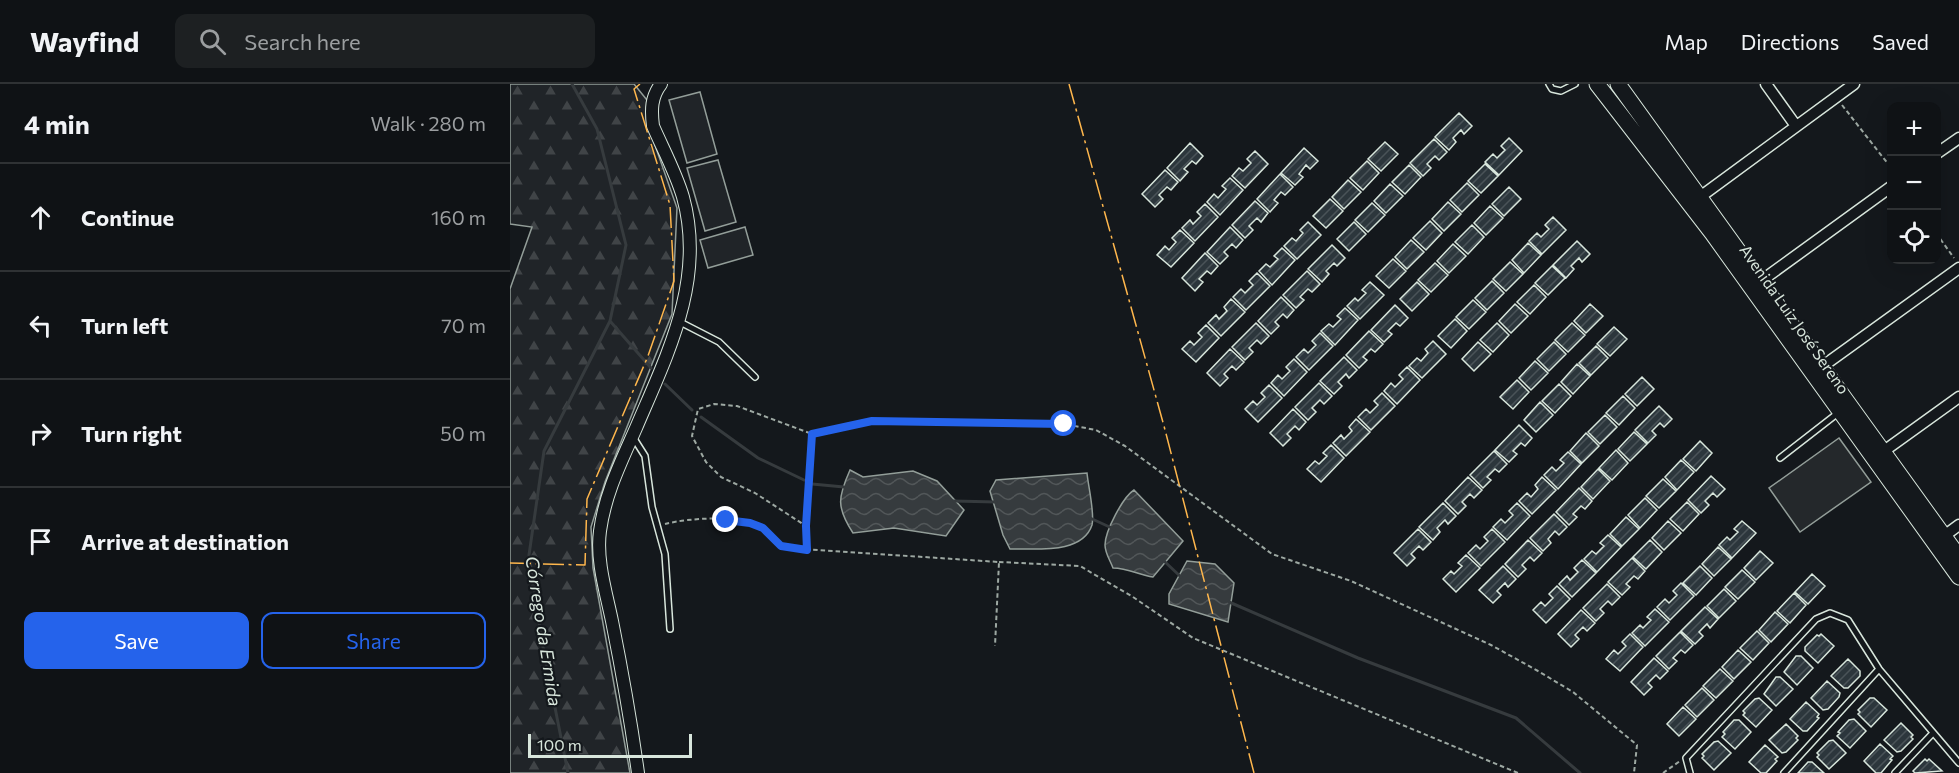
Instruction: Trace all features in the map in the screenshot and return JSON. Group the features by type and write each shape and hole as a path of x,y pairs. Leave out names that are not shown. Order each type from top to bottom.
{"main road":[{"name":"Avenida Luiz José Sereno","path":"1597,84 1712,233 1839,412 1939,540 1959,557"},
{"name":"Avenida Luiz José Sereno","path":"1618,84 1884,451 1959,577"}],"street":[{"path":"638,773 602,567 600,534 613,480 680,322 690,264 683,198 653,126 652,102 661,84"},
{"path":"1766,84 1796,126"},
{"path":"1700,197 1854,84"},
{"path":"1941,151 1959,138"},
{"path":"1761,281 1887,190"},
{"path":"1822,366 1959,267"},
{"path":"1884,451 1959,397"},
{"path":"1939,540 1959,525"}],"lane":[{"path":"1549,84 1552,89 1561,91 1575,84"},
{"path":"680,322 719,342 755,377"},
{"path":"1780,458 1839,412"},
{"path":"632,436 645,456 652,507 665,554 670,629"},
{"path":"1690,773 1686,758 1816,618 1824,614 1838,614 1848,620 1879,669 1959,763"},
{"path":"1784,773 1879,669"},
{"path":"1895,773 1933,733"}],"path":[{"path":"1835,97 1887,163"},
{"path":"1941,240 1959,267"},
{"path":"806,526 755,492 721,477 706,462 692,436 698,410 714,404 737,406 812,434 872,421 1064,424 1096,430 1163,472 1235,529 1272,554 1351,581 1491,645 1573,692 1637,745 1634,773"},
{"path":"807,550 806,526 812,434"},
{"path":"658,525 683,519 750,523 763,528 781,546 807,550 1080,566 1133,597 1193,638 1518,773"},
{"path":"995,646 999,562"},
{"path":"1663,773 1686,758"}],"green space":[{"path":"510,84 634,84 651,105 650,131 677,208 672,314 605,482 591,527 593,568 630,773 510,773 510,289 532,227 510,224"},
{"path":"700,92 717,154 687,163 669,100"},
{"path":"718,160 736,222 705,231 687,168"},
{"path":"745,227 753,255 708,268 700,240"}],"shaded area":[{"path":"1839,438 1871,482 1800,532 1769,488"}],"water":[{"path":"850,470 863,477 913,471 937,481 964,510 946,536 894,528 853,533 841,509 841,495"},
{"path":"1087,473 1093,520 1087,535 1068,546 1057,548 1010,549 1003,535 990,491 996,480"},
{"path":"1134,490 1183,541 1153,577 1113,568 1106,551 1106,539 1111,523"},
{"path":"1187,561 1215,564 1234,583 1228,622 1169,604 1169,594"}],"building":[{"path":"1459,113 1472,126 1464,134 1461,130 1453,138 1456,142 1449,150 1435,137"},
{"path":"1509,138 1522,151 1499,175 1485,162 1493,154 1497,158 1505,150 1501,146"},
{"path":"1434,139 1447,152 1439,160 1435,156 1427,164 1431,168 1423,176 1410,163"},
{"path":"1385,142 1398,154 1381,171 1368,159"},
{"path":"1190,143 1203,156 1196,164 1192,161 1184,169 1188,172 1180,181 1167,168"},
{"path":"1304,148 1318,161 1310,169 1306,165 1299,174 1303,177 1295,185 1281,173"},
{"path":"1255,151 1268,164 1245,188 1232,176 1239,168 1243,171 1251,163 1247,159"},
{"path":"1367,161 1379,173 1363,190 1350,178"},
{"path":"1485,164 1498,176 1481,193 1468,181"},
{"path":"1409,165 1421,177 1405,194 1392,182"},
{"path":"1165,170 1178,182 1171,190 1167,187 1159,195 1163,199 1155,207 1142,194"},
{"path":"1280,174 1293,187 1285,195 1281,192 1274,200 1278,203 1270,212 1257,199"},
{"path":"1230,178 1243,190 1220,215 1207,202 1214,194 1218,198 1226,189 1222,186"},
{"path":"1348,180 1361,192 1344,209 1332,197"},
{"path":"1467,183 1479,195 1462,212 1450,200"},
{"path":"1390,184 1403,196 1386,213 1374,201"},
{"path":"1509,187 1521,199 1504,216 1492,204"},
{"path":"1330,199 1343,211 1326,228 1313,216"},
{"path":"1255,201 1268,213 1261,222 1257,218 1249,226 1253,230 1245,238 1232,225"},
{"path":"1448,202 1461,214 1444,231 1432,219"},
{"path":"1372,203 1385,215 1368,232 1355,220"},
{"path":"1205,204 1218,217 1195,241 1182,228 1190,220 1193,224 1201,216 1197,212"},
{"path":"1490,206 1503,218 1486,235 1474,223"},
{"path":"1553,217 1566,230 1542,254 1529,241 1537,233 1541,237 1549,229 1545,225"},
{"path":"1430,221 1442,233 1426,250 1413,238"},
{"path":"1308,222 1321,235 1297,259 1284,246 1292,238 1296,241 1303,233 1300,230"},
{"path":"1354,222 1366,234 1349,251 1337,239"},
{"path":"1472,225 1484,237 1468,254 1455,242"},
{"path":"1230,227 1243,240 1236,248 1232,244 1224,252 1228,256 1220,264 1207,252"},
{"path":"1180,230 1194,243 1171,267 1157,255 1165,246 1169,250 1176,242 1172,238"},
{"path":"1411,240 1424,252 1407,269 1395,257"},
{"path":"1577,241 1590,254 1582,262 1579,258 1571,266 1574,269 1566,278 1553,265"},
{"path":"1528,243 1541,255 1524,273 1512,260"},
{"path":"1453,244 1466,256 1449,273 1437,261"},
{"path":"1332,245 1345,258 1337,266 1334,263 1326,271 1329,274 1322,282 1308,269"},
{"path":"1282,248 1295,260 1272,285 1259,271 1266,264 1270,267 1278,259 1274,256"},
{"path":"1205,253 1218,266 1211,274 1207,271 1199,279 1203,282 1195,291 1182,278"},
{"path":"1393,259 1406,271 1389,288 1376,276"},
{"path":"1510,262 1523,274 1506,291 1493,279"},
{"path":"1435,263 1448,275 1431,292 1418,280"},
{"path":"1552,266 1565,278 1548,295 1535,283"},
{"path":"1307,271 1320,284 1312,292 1308,289 1300,297 1304,300 1296,308 1283,295"},
{"path":"1257,273 1270,286 1246,310 1233,297 1241,289 1245,293 1253,285 1249,281"},
{"path":"1492,281 1504,293 1487,310 1475,298"},
{"path":"1370,282 1384,295 1360,319 1347,306 1355,298 1358,301 1366,293 1362,290"},
{"path":"1417,282 1429,294 1412,311 1400,299"},
{"path":"1534,285 1546,297 1530,314 1517,302"},
{"path":"1281,297 1294,310 1287,318 1283,314 1275,322 1279,326 1271,334 1258,321"},
{"path":"1231,299 1245,312 1221,336 1208,323 1216,315 1219,319 1227,311 1224,307"},
{"path":"1473,300 1486,312 1469,329 1456,317"},
{"path":"1515,304 1528,316 1511,333 1499,321"},
{"path":"1590,304 1603,316 1586,333 1574,321"},
{"path":"1395,305 1408,318 1400,326 1396,323 1388,331 1392,334 1384,342 1371,330"},
{"path":"1345,308 1358,320 1335,345 1321,331 1329,324 1333,327 1341,319 1337,316"},
{"path":"1455,319 1467,331 1451,348 1438,336"},
{"path":"1256,323 1269,336 1261,344 1257,340 1249,348 1253,352 1245,360 1232,347"},
{"path":"1497,323 1509,335 1493,352 1480,340"},
{"path":"1572,323 1585,335 1568,352 1555,340"},
{"path":"1206,325 1219,338 1196,362 1182,349 1190,341 1194,345 1202,337 1198,333"},
{"path":"1614,327 1627,339 1610,356 1597,344"},
{"path":"1369,331 1383,344 1375,352 1371,349 1363,357 1367,360 1359,368 1346,355"},
{"path":"1320,333 1333,346 1309,370 1296,357 1304,349 1308,353 1316,345 1312,341"},
{"path":"1433,341 1446,354 1422,378 1409,366 1417,358 1421,361 1428,353 1425,349"},
{"path":"1478,342 1491,354 1474,371 1462,359"},
{"path":"1554,342 1566,354 1549,371 1537,359"},
{"path":"1596,346 1608,358 1591,375 1579,363"},
{"path":"1230,349 1244,362 1236,370 1232,366 1224,374 1228,378 1220,386 1207,373"},
{"path":"1344,357 1357,370 1349,378 1346,374 1338,382 1342,386 1334,394 1320,381"},
{"path":"1294,359 1307,372 1284,396 1271,383 1278,375 1282,379 1290,371 1286,367"},
{"path":"1535,361 1548,373 1531,390 1519,378"},
{"path":"1577,364 1590,376 1573,394 1561,382"},
{"path":"1407,367 1420,380 1397,404 1384,391 1391,383 1395,387 1403,379 1399,375"},
{"path":"1642,377 1654,389 1637,406 1625,394"},
{"path":"1517,380 1529,392 1513,409 1500,397"},
{"path":"1319,383 1332,396 1324,404 1320,400 1312,408 1316,412 1308,420 1295,407"},
{"path":"1559,384 1571,396 1555,413 1542,401"},
{"path":"1269,385 1282,398 1258,422 1245,409 1253,401 1257,405 1265,397 1261,393"},
{"path":"1382,393 1395,406 1371,430 1358,417 1366,409 1370,413 1378,405 1374,401"},
{"path":"1623,396 1635,408 1619,425 1606,413"},
{"path":"1540,402 1553,415 1536,432 1524,420"},
{"path":"1659,406 1672,419 1664,427 1660,423 1652,431 1656,435 1648,443 1635,430"},
{"path":"1293,409 1306,422 1299,430 1295,426 1287,434 1291,438 1283,446 1270,433"},
{"path":"1605,415 1617,427 1600,444 1588,432"},
{"path":"1356,419 1370,432 1346,456 1333,443 1341,435 1344,439 1352,431 1349,427"},
{"path":"1519,425 1532,438 1525,446 1521,443 1513,451 1517,454 1509,462 1495,450"},
{"path":"1634,432 1647,444 1630,461 1618,449"},
{"path":"1586,433 1599,446 1582,463 1570,451"},
{"path":"1700,441 1712,453 1696,471 1683,459"},
{"path":"1331,445 1344,458 1321,482 1307,469 1315,461 1319,464 1327,456 1323,453"},
{"path":"1616,450 1628,463 1612,480 1599,468"},
{"path":"1494,451 1507,464 1499,472 1495,469 1487,477 1491,480 1483,488 1470,475"},
{"path":"1568,452 1581,464 1558,489 1544,475 1552,467 1556,471 1564,463 1560,460"},
{"path":"1681,460 1694,472 1677,490 1665,477"},
{"path":"1598,469 1610,481 1593,499 1581,487"},
{"path":"1711,476 1725,489 1717,497 1713,493 1705,501 1709,505 1701,513 1688,500"},
{"path":"1468,477 1482,490 1474,498 1470,494 1462,502 1466,506 1458,514 1445,501"},
{"path":"1542,477 1556,490 1532,514 1519,501 1527,493 1531,497 1538,489 1535,485"},
{"path":"1663,479 1676,491 1659,508 1646,496"},
{"path":"1579,488 1592,501 1585,509 1581,506 1573,514 1577,517 1569,525 1556,512"},
{"path":"1645,498 1657,510 1640,528 1628,515"},
{"path":"1687,502 1699,514 1683,531 1670,519"},
{"path":"1443,503 1456,516 1448,524 1445,520 1437,528 1440,532 1433,540 1419,527"},
{"path":"1517,503 1530,516 1507,540 1493,527 1501,519 1505,523 1513,515 1509,511"},
{"path":"1554,514 1567,527 1559,535 1555,531 1548,539 1551,543 1543,551 1530,538"},
{"path":"1626,517 1639,529 1622,546 1610,534"},
{"path":"1668,521 1681,533 1664,550 1652,538"},
{"path":"1742,521 1756,533 1732,558 1719,545 1727,537 1730,540 1738,532 1734,529"},
{"path":"1418,529 1431,542 1423,550 1419,546 1411,554 1415,558 1407,566 1394,553"},
{"path":"1492,529 1505,542 1481,566 1468,553 1476,545 1480,549 1488,541 1484,537"},
{"path":"1608,535 1621,547 1597,572 1584,559 1592,551 1596,554 1604,546 1600,543"},
{"path":"1528,540 1542,553 1534,561 1530,557 1522,565 1526,569 1518,577 1505,564"},
{"path":"1650,540 1662,552 1646,569 1633,557"},
{"path":"1718,547 1731,559 1714,576 1702,564"},
{"path":"1760,551 1773,563 1756,580 1744,568"},
{"path":"1466,555 1480,568 1456,592 1443,579 1451,571 1454,574 1462,566 1458,563"},
{"path":"1632,558 1645,571 1638,579 1634,576 1626,584 1630,587 1622,595 1608,582"},
{"path":"1582,560 1596,573 1572,597 1559,584 1567,576 1570,580 1578,572 1574,568"},
{"path":"1503,566 1516,579 1508,587 1505,583 1497,591 1501,595 1493,603 1479,590"},
{"path":"1700,566 1712,578 1696,595 1683,583"},
{"path":"1742,570 1755,582 1738,599 1725,587"},
{"path":"1812,574 1825,586 1808,604 1795,592"},
{"path":"1681,583 1694,596 1670,620 1657,607 1665,599 1669,603 1677,595 1673,591"},
{"path":"1607,584 1620,597 1612,605 1608,601 1600,609 1604,613 1596,621 1583,608"},
{"path":"1557,586 1570,599 1546,623 1533,610 1541,602 1545,606 1553,598 1549,594"},
{"path":"1724,589 1736,601 1719,618 1707,606"},
{"path":"1794,593 1806,605 1790,623 1777,611"},
{"path":"1705,607 1718,619 1710,628 1707,624 1699,632 1703,636 1695,644 1681,631"},
{"path":"1655,609 1669,622 1645,646 1632,633 1640,625 1643,628 1651,620 1647,617"},
{"path":"1581,610 1595,623 1587,631 1583,627 1575,635 1579,639 1571,647 1558,634"},
{"path":"1775,612 1788,624 1771,642 1759,630"},
{"path":"1757,631 1769,643 1753,660 1740,648"},
{"path":"1680,632 1693,645 1685,653 1681,650 1673,658 1677,661 1669,669 1656,656"},
{"path":"1630,634 1643,647 1620,671 1606,659 1614,650 1618,654 1626,646 1622,642"},
{"path":"1821,634 1834,646 1818,663 1805,651 1805,647"},
{"path":"1738,650 1751,662 1734,679 1722,667"},
{"path":"1796,656 1801,656 1813,668 1797,685 1784,672"},
{"path":"1654,658 1668,671 1660,679 1656,675 1648,683 1652,687 1644,695 1631,682"},
{"path":"1848,659 1860,671 1860,676 1848,688 1844,688 1831,676"},
{"path":"1720,669 1733,681 1716,698 1703,686"},
{"path":"1776,677 1780,677 1793,689 1776,706 1764,694"},
{"path":"1827,681 1840,693 1828,709 1823,710 1811,698"},
{"path":"1702,688 1714,700 1697,717 1685,705"},
{"path":"1759,698 1772,710 1756,727 1743,715 1745,713 1743,711"},
{"path":"1870,698 1874,698 1887,710 1871,727 1858,714 1860,712 1858,710"},
{"path":"1806,702 1819,714 1817,717 1819,718 1807,731 1803,731 1790,719"},
{"path":"1683,707 1696,719 1679,736 1667,724"},
{"path":"1854,719 1866,731 1850,748 1837,736 1849,720"},
{"path":"1734,720 1739,720 1751,732 1735,749 1722,737 1725,734 1723,732"},
{"path":"1901,723 1913,735 1911,737 1913,739 1897,752 1884,740"},
{"path":"1786,724 1798,736 1796,738 1798,740 1782,753 1769,740"},
{"path":"1833,740 1846,753 1829,769 1817,757 1819,755 1817,753"},
{"path":"1718,741 1731,753 1714,770 1702,758 1704,756 1702,754"},
{"path":"1880,744 1893,756 1881,773 1876,773 1864,761"},
{"path":"1765,745 1778,757 1766,773 1761,773 1749,762"},
{"path":"1925,759 1927,761 1929,759 1942,771 1915,773 1913,771"},
{"path":"1808,762 1812,762 1824,773 1798,773"}],"waterway":[{"name":"Córrego da Ermida","path":"568,773 543,647 529,555 544,451 610,321 626,245 597,129 572,84"},
{"path":"610,321 651,368"},
{"path":"665,384 692,410"},
{"path":"701,417 758,458 804,480"},
{"path":"812,484 844,487"},
{"path":"954,501 996,502"},
{"path":"1090,518 1114,529"},
{"path":"1164,561 1181,577"},
{"path":"1229,602 1358,658 1516,718 1580,773"}],"power":[{"path":"510,563 585,565 587,499 648,356 674,281 670,205 634,89 640,84"},
{"path":"1069,84 1164,426 1254,773"}],"route":[{"path":"726,520 750,523 763,528 781,546 807,550 806,526 812,434 872,421 1064,424"}]}
